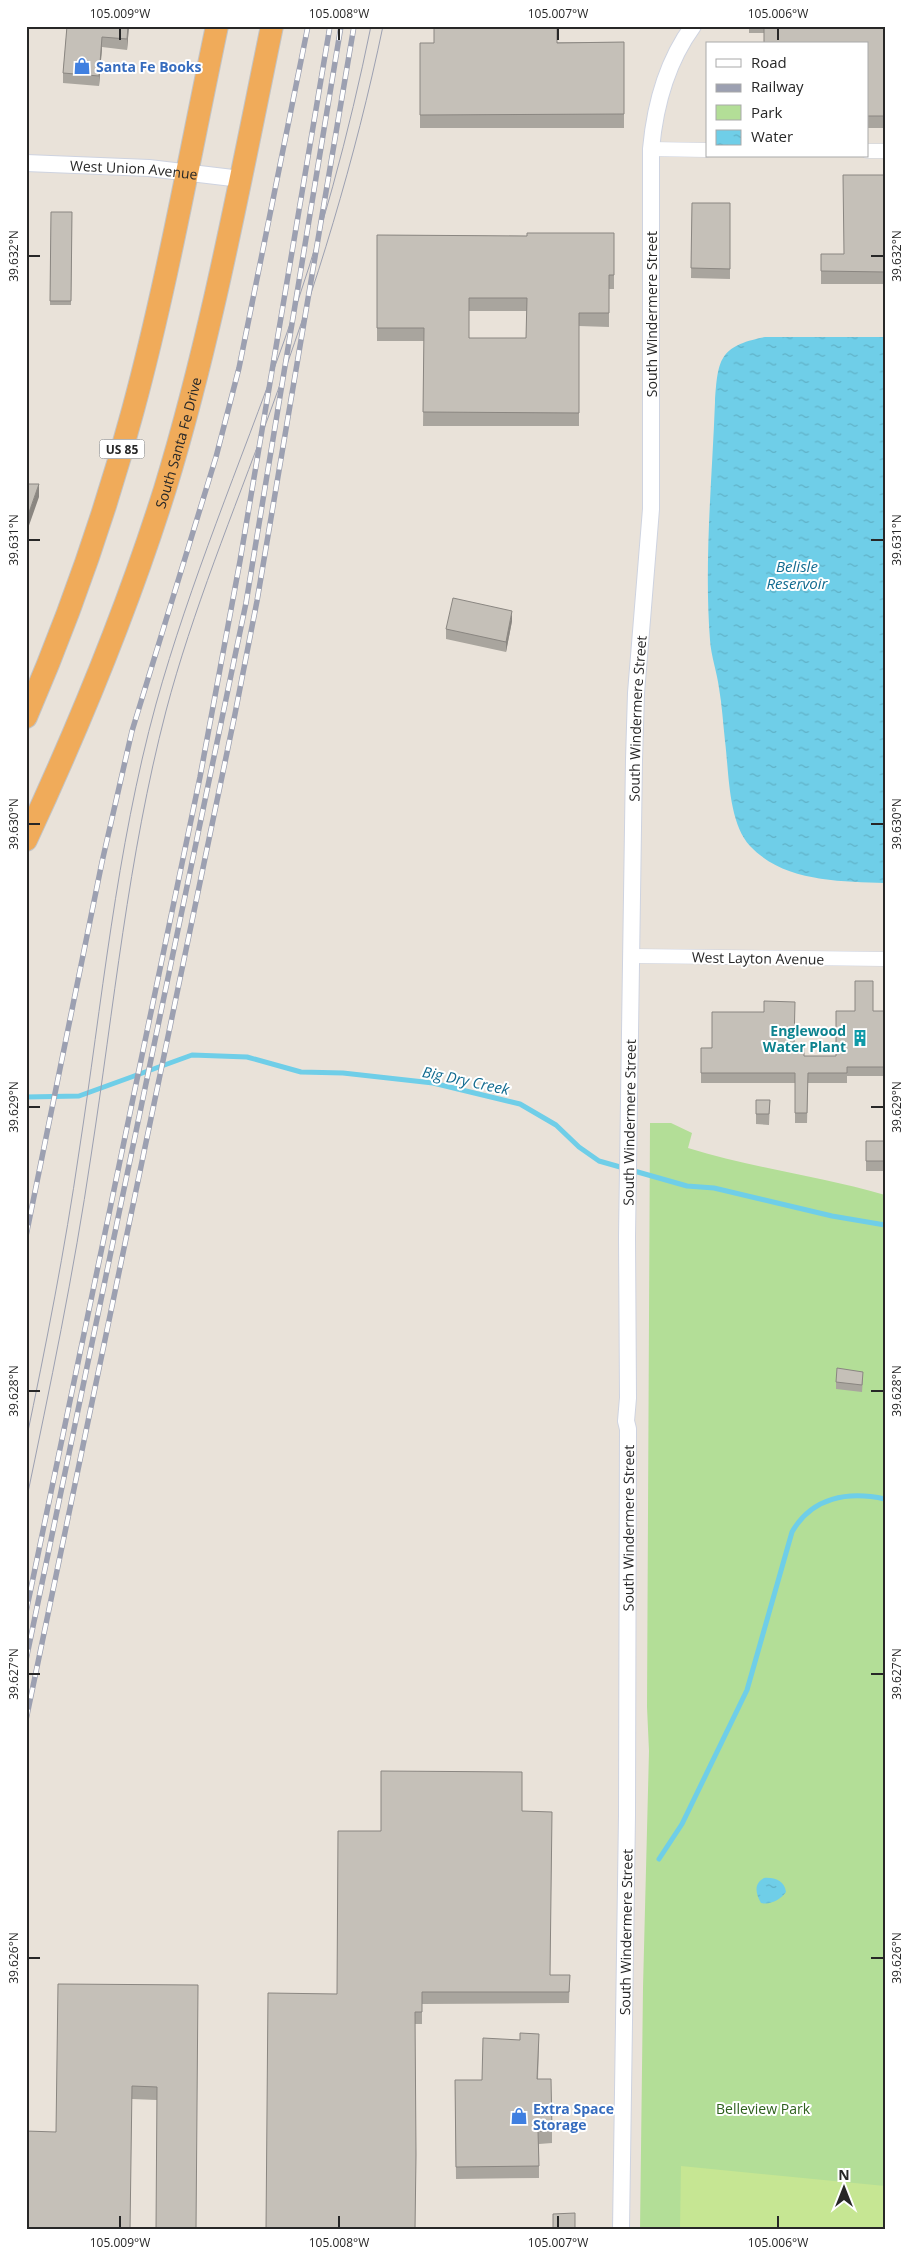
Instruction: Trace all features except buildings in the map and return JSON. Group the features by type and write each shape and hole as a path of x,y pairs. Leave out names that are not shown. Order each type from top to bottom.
{"highway":[{"name":"US 85","path":"26,717 68,614 108,500 133,410 153,331 217,26"},
{"name":"South Santa Fe Drive","path":"26,840 104,664 139,570 184,420 241,179 272,26"}],"street":[{"name":"South Windermere Street","path":"622,2230 627,1824 628,1237 634,728 651,508 650,149 653,124 663,84 676,54 693,26"},
{"path":"650,149 706,150"},
{"path":"868,151 885,151"},
{"name":"West Union Avenue","path":"26,163 149,168 241,179"},
{"name":"West Layton Avenue","path":"632,956 885,959"}],"green space":[{"name":"Belleview Park","path":"650,1123 671,1123 692,1133 688,1148 885,1195 885,2230 640,2230 643,1988 649,1751 647,1707"},
{"path":"681,2166 885,2186 885,2230 680,2230"}],"water":[{"name":"Belisle Reservoir","path":"765,337 885,337 885,883 831,880 796,873 779,867 764,858 750,846 737,824 733,810 708,610 709,521 715,402 720,365 724,357 738,345"},
{"path":"764,1878 778,1880 784,1885 786,1892 775,1901 761,1903 756,1889 758,1883"}],"waterway":[{"name":"Big Dry Creek","path":"26,1097 79,1096 192,1055 247,1057 301,1072 343,1073 433,1083 520,1104 556,1125 579,1147 599,1161 687,1186 714,1188 832,1216 885,1225"},
{"path":"659,1859 682,1824 747,1690 792,1532 800,1520 810,1511 832,1499 858,1496 885,1499"}],"tram line":[{"path":"26,1441 68,1225 111,927 130,815 142,759 169,658 184,613 297,305 343,147 371,26"},
{"path":"26,1502 53,1373 77,1243 141,821 166,711 188,636 303,319 347,174 383,26"}],"railway":[{"path":"26,1236 102,862 132,731 216,457 239,368 308,26"},
{"path":"26,1612 200,777 240,561 330,26"},
{"path":"26,1660 246,603 341,26"},
{"path":"26,1720 257,601 354,26"}],"place":[{"name":"Santa Fe Books","path":"82,66"},
{"name":"Englewood Water Plant","path":"860,1038"},
{"name":"Extra Space Storage","path":"519,2116"}]}
